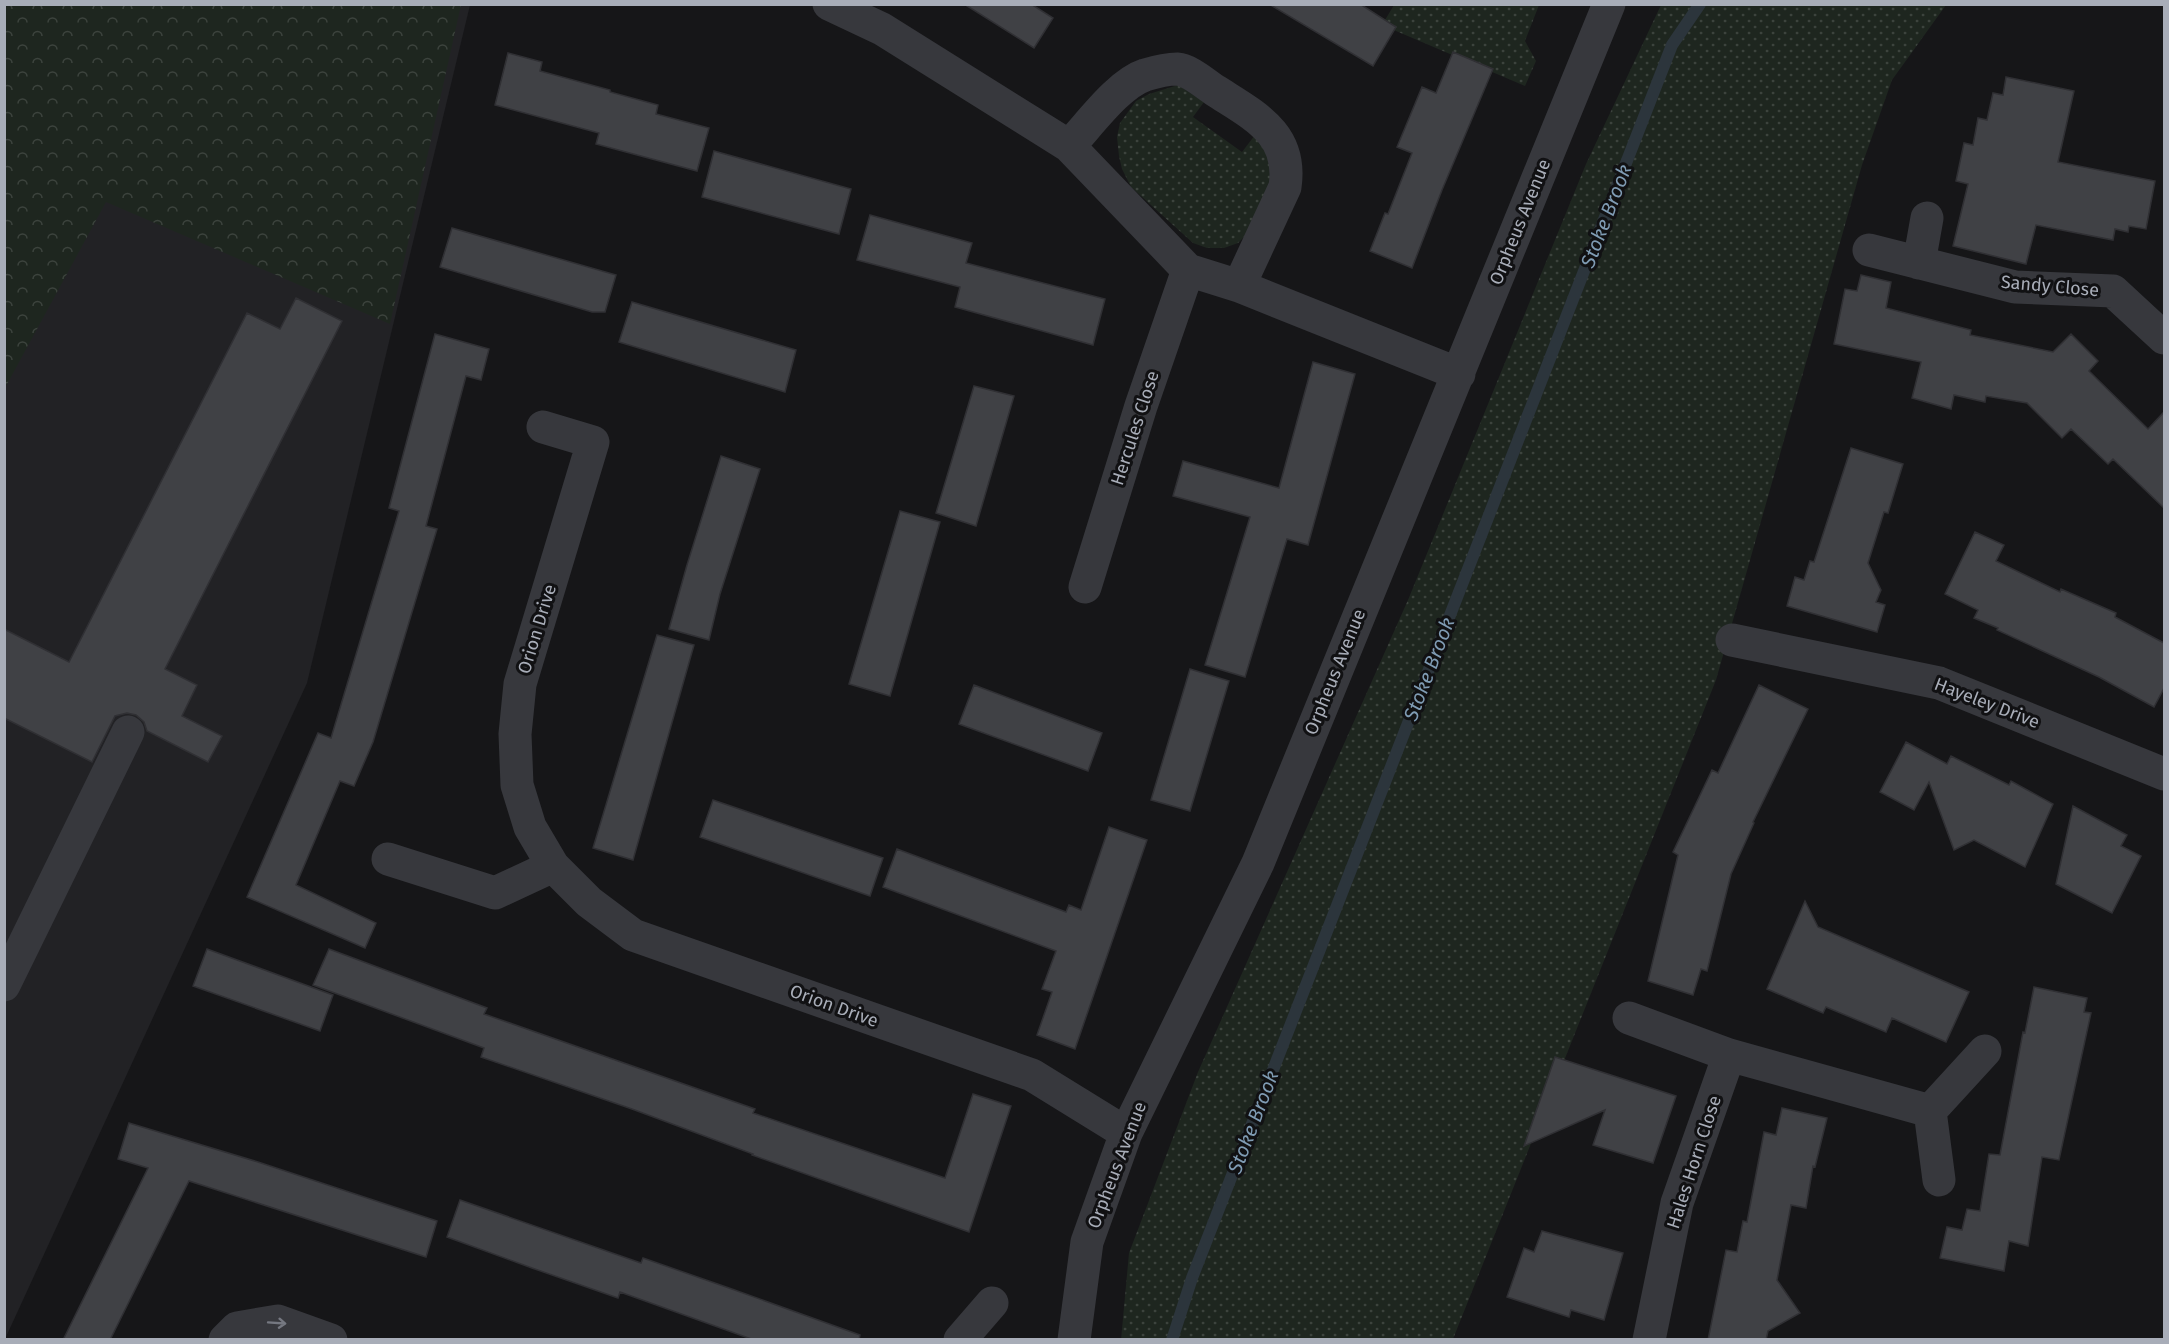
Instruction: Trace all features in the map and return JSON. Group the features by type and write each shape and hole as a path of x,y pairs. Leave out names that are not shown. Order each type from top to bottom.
{"street":[{"path":"830,4 882,29 1069,146 1188,270 1239,286 1459,374"},
{"name":"Orpheus Avenue","path":"1074,1340 1087,1242 1126,1133 1258,863 1609,4"},
{"path":"1069,146 1126,85 1161,70 1179,69 1263,121 1276,138 1288,171 1285,187 1239,286"},
{"path":"1919,262 1927,218"},
{"name":"Sandy Close","path":"1869,250 2015,287 2113,291 2164,338"},
{"name":"Hercules Close","path":"1085,587 1141,406 1188,270"},
{"name":"Orion Drive","path":"543,427 593,442 520,684 515,734 517,785 530,827 553,866 589,902 633,935 989,1062 1032,1075 1126,1133"},
{"name":"Hayeley Drive","path":"1732,640 1939,682 2164,774"},
{"path":"4,985 128,732"},
{"path":"388,859 495,893 553,866"},
{"path":"1629,1018 1729,1055 1930,1111"},
{"path":"1930,1111 1986,1051"},
{"name":"Hales Horn Close","path":"1649,1340 1677,1203 1729,1055"},
{"path":"1930,1111 1939,1180"},
{"path":"960,1340 992,1303"},
{"path":"225,1340 237,1329 278,1321 331,1340"}],"shaded area":[{"path":"5,5 470,5 307,683 5,1339"}],"green space":[{"path":"5,4 461,5 390,324 106,202 5,388"},
{"path":"1394,5 1539,5 1525,41 1536,61 1525,86 1382,25"},
{"path":"1661,5 1946,5 1892,80 1862,165 1716,680 1453,1339 1121,1340 1129,1253 1198,1072 1408,600 1586,164"},
{"path":"1178,85 1204,102 1193,117 1242,152 1255,135 1270,156 1273,184 1247,234 1238,243 1224,248 1207,248 1193,243 1131,187 1122,169 1117,137 1120,123 1136,101 1149,94"}],"building":[{"path":"964,4 1031,4 1053,18 1034,48"},
{"path":"1269,4 1360,4 1396,27 1373,66"},
{"path":"1453,52 1493,69 1412,268 1370,251 1385,213 1388,214 1412,153 1397,147 1422,87 1436,93"},
{"path":"508,53 542,62 540,71 658,105 656,114 709,128 697,171 596,144 599,133 495,105"},
{"path":"2006,77 2074,91 2058,162 2155,181 2146,229 2129,226 2128,232 2115,229 2113,240 2036,225 2026,264 1953,246 1968,184 1956,181 1964,143 1973,145 1978,118 1987,120 1993,93 2003,95"},
{"path":"714,151 851,189 839,234 702,197"},
{"path":"870,215 972,243 966,263 1105,299 1093,345 955,307 960,287 857,260"},
{"path":"452,228 616,275 605,312 592,312 440,267"},
{"path":"1861,275 1891,282 1886,308 1971,330 1970,335 2053,352 2071,334 2098,361 2089,371 2148,429 2164,412 2164,508 2113,459 2108,464 2071,429 2062,438 2027,403 1986,396 1985,402 1954,395 1951,409 1912,398 1921,362 1834,344 1845,289 1857,291"},
{"path":"296,298 342,321 165,669 197,685 182,716 222,736 208,762 147,731 144,722 136,715 127,713 115,716 92,762 4,718 4,629 69,662 247,313 280,329"},
{"path":"632,302 796,350 785,392 619,342"},
{"path":"435,334 489,349 481,380 466,376 426,526 437,529 373,742 354,786 340,781 296,885 376,923 365,948 247,897 318,733 331,738 399,511 389,508"},
{"path":"1313,362 1355,374 1308,545 1287,539 1245,677 1205,665 1250,517 1173,496 1183,461 1279,488"},
{"path":"974,386 1014,396 976,526 936,513"},
{"path":"1851,448 1903,464 1888,513 1884,512 1868,563 1881,590 1876,602 1885,605 1877,632 1787,606 1795,577 1804,580 1810,561 1814,562"},
{"path":"721,456 760,469 720,594 709,640 669,629"},
{"path":"900,511 940,522 890,696 849,684"},
{"path":"1975,532 2004,545 1996,561 2060,592 2061,589 2116,613 2115,617 2164,643 2164,688 2154,707 2099,677 1974,618 1978,610 1945,594"},
{"path":"657,635 694,645 633,860 593,848"},
{"path":"1190,669 1229,681 1190,811 1151,800"},
{"path":"974,685 1102,733 1088,771 959,724"},
{"path":"1759,685 1808,709 1753,822 1731,874 1707,971 1701,969 1693,995 1648,981 1678,855 1673,852 1712,770 1718,773"},
{"path":"1906,742 1947,764 1951,756 2009,785 2011,781 2053,804 2025,867 1974,840 1954,850 1929,782 1914,810 1880,792"},
{"path":"713,800 883,858 870,896 700,837"},
{"path":"2073,806 2127,835 2121,846 2141,856 2112,913 2056,884"},
{"path":"1109,827 1147,840 1075,1049 1037,1035 1052,992 1042,989 1056,951 883,887 897,849 1066,912 1069,905 1081,910"},
{"path":"1805,901 1818,927 1969,992 1946,1042 1892,1018 1886,1032 1826,1007 1823,1013 1767,989"},
{"path":"207,949 333,995 320,1031 193,986"},
{"path":"329,949 487,1008 484,1014 755,1109 753,1113 945,1178 973,1094 1011,1106 969,1232 752,1155 632,1109 481,1057 484,1048 313,985"},
{"path":"2034,987 2087,998 2084,1012 2091,1013 2059,1160 2042,1157 2028,1246 2009,1241 2004,1271 1940,1258 1947,1227 1962,1230 1967,1209 1980,1211 1989,1154 2000,1155 2023,1032 2025,1033"},
{"path":"1555,1057 1676,1096 1653,1163 1593,1145 1605,1110 1524,1146"},
{"path":"1782,1108 1827,1118 1815,1167 1813,1166 1806,1208 1791,1205 1777,1280 1800,1313 1768,1331 1766,1340 1708,1340 1726,1250 1737,1252 1743,1221 1747,1222 1764,1132 1776,1135"},
{"path":"129,1123 258,1162 437,1221 426,1257 189,1181 110,1340 63,1340 148,1168 118,1159"},
{"path":"460,1200 641,1263 643,1258 729,1288 860,1335 859,1340 754,1340 620,1292 618,1298 532,1268 447,1237"},
{"path":"1542,1231 1623,1253 1604,1320 1571,1310 1569,1317 1507,1297 1524,1248 1534,1252"}],"waterway":[{"name":"Stoke Brook","path":"1172,1340 1192,1278 1672,45 1700,4"}]}
